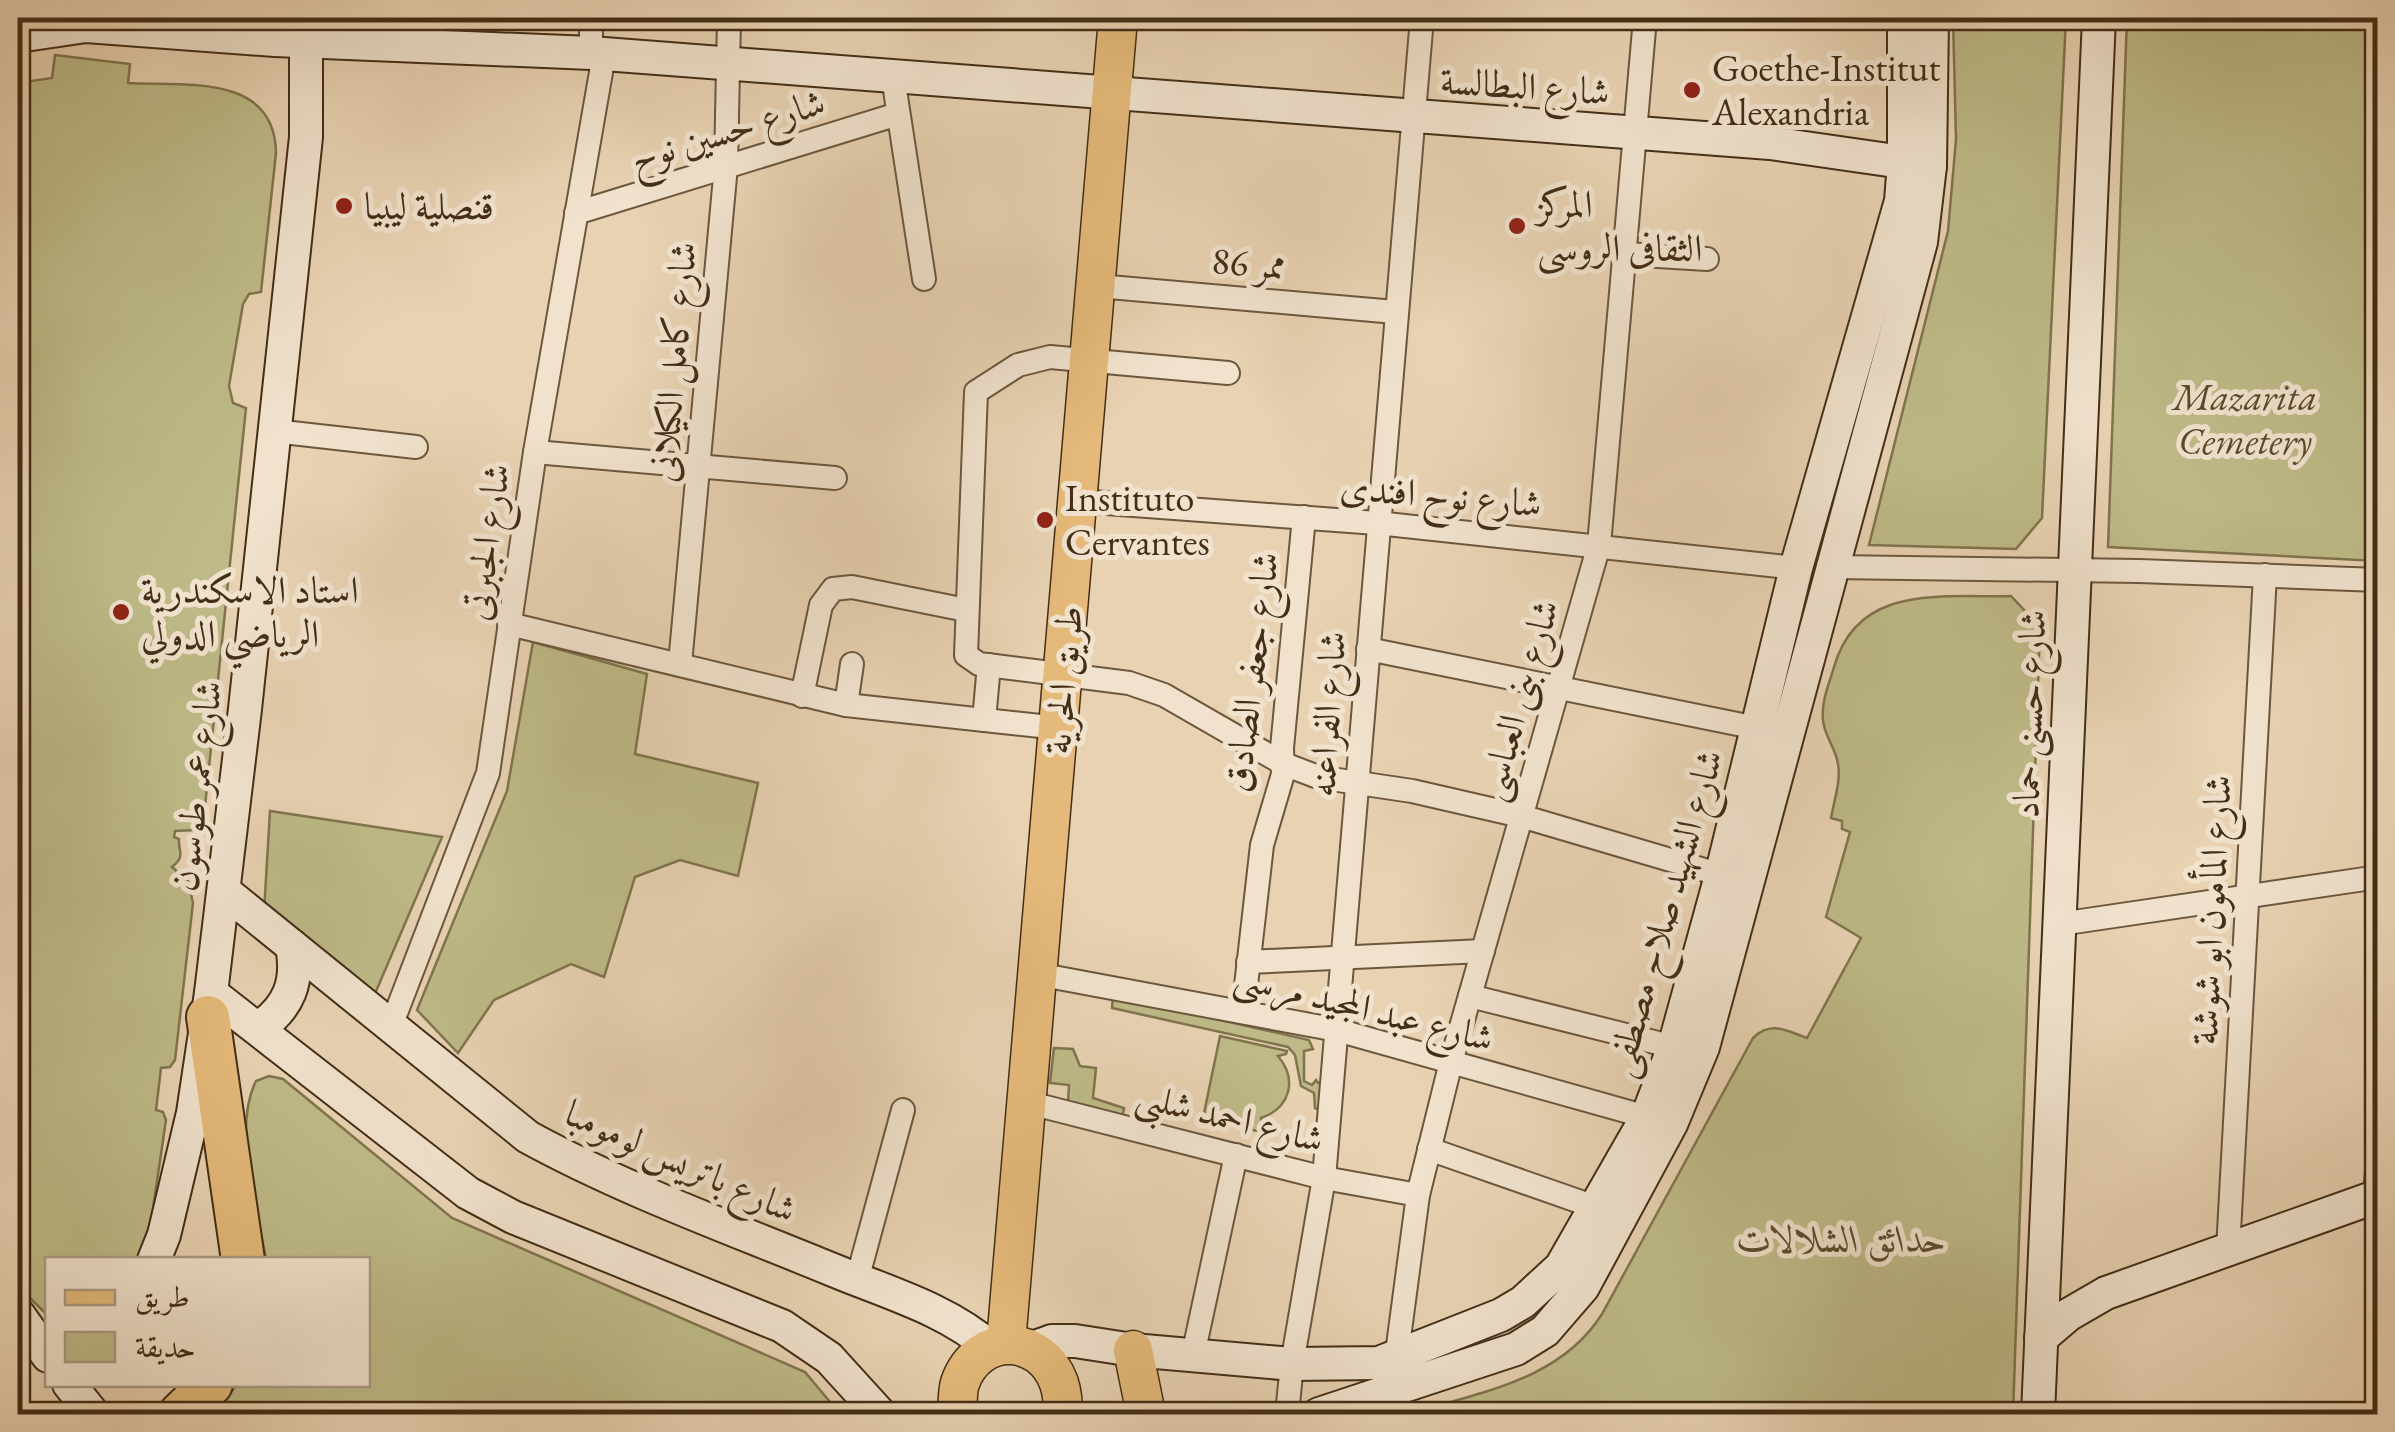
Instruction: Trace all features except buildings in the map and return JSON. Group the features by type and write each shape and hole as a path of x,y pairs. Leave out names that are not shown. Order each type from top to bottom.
{"highway":[{"path":"210,1005 243,1257"},
{"path":"180,1414 208,1387"}],"main road":[{"name":"طريق الحرية","path":"1009,1347 1026,1102 1118,18"},
{"name":"شارع الشهيد صلاح مصطفى","path":"1319,1414 1516,1349 1545,1331 1583,1287 1659,1121 1674,1048 1735,879 1832,567 1921,242 1904,18"},
{"name":"شارع الشهيد صلاح مصطفى","path":"1009,1347 1062,1341 1292,1364 1361,1366 1396,1358 1523,1302 1561,1267 1596,1207 1659,1121 1703,1047 1735,879 1757,728 1796,568 1917,165 1932,18"},
{"name":"شارع حسنى حماد","path":"2038,1414 2099,18"},
{"name":"شارع البطالسة","path":"18,36 99,22 306,29 728,66 1770,144 1917,165"},
{"name":"شارع عمر طوسون","path":"155,1257 164,1236 193,1112 224,891 306,137 306,29"},
{"path":"1796,568 1832,567"},
{"name":"شارع باتريس لومومبا","path":"224,891 542,1145 582,1166 1009,1347"},
{"path":"259,1028 275,1017 294,984 292,946"},
{"path":"210,1005 259,1028 468,1193 513,1217 782,1326 829,1358 880,1414"},
{"path":"2041,1338 2068,1315 2106,1293 2376,1197"},
{"path":"18,1314 45,1350"},
{"path":"957,1414 960,1384 972,1363 1009,1347 1048,1364 1060,1384 1063,1414"},
{"path":"1133,1350 1146,1414"},
{"path":"72,1387 94,1414"}],"street":[{"name":"شارع الجبرتى","path":"391,1026 484,786 576,213 598,54 591,18"},
{"name":"شارع كامل الكيلانى","path":"680,664 726,166 729,18"},
{"name":"شارع الفراعنه","path":"1288,1414 1292,1364 1324,1178 1422,18"},
{"name":"شارع بنى العباسى","path":"1393,1391 1418,1194 1450,1062 1598,545 1644,18"},
{"path":"892,77 924,279"},
{"name":"شارع حسين نوح","path":"576,213 898,114"},
{"path":"1625,254 1707,260"},
{"name":"ممر 86","path":"1098,286 1395,312"},
{"path":"1228,373 1034,358 976,392 966,655 979,664 1129,684 1164,694 1284,764 1318,777 1412,791 1521,816 1735,879"},
{"path":"274,432 416,447"},
{"path":"535,452 835,478"},
{"name":"شارع نوح افندى","path":"1079,501 1377,523 1796,568"},
{"name":"شارع جعفر الصادق","path":"1242,1012 1262,844 1284,764 1282,748 1304,518"},
{"path":"1832,567 2378,580"},
{"name":"شارع المأمون ابو شوشة","path":"2228,1250 2265,575"},
{"path":"802,696 821,605 832,589 852,587 966,610"},
{"path":"510,624 802,696 1059,728"},
{"path":"1368,648 1757,728"},
{"path":"846,704 852,664"},
{"path":"984,720 990,665"},
{"path":"2060,924 2378,877"},
{"path":"1248,962 1482,951"},
{"name":"شارع عبد المجيد مرسى","path":"1037,974 1338,1030 1659,1121"},
{"path":"1470,996 1674,1048"},
{"name":"شارع احمد شلبى","path":"1026,1102 1324,1178 1418,1194"},
{"path":"856,1280 903,1110"},
{"path":"1429,1149 1596,1207"},
{"path":"1192,1355 1236,1155"},
{"path":"2376,1197 2378,1158"}],"green space":[{"path":"1953,18 2066,18 2042,518 2016,549 1869,545 1948,231 1956,139"},
{"name":"Mazarita Cemetery","path":"2127,18 2354,18 2377,36 2377,561 2108,547"},
{"name":"استاد الاسكندرية الرياضي الدولي","path":"55,55 130,64 128,83 200,85 244,96 260,109 272,127 276,153 261,292 249,294 243,304 229,386 233,403 246,408 204,816 196,830 175,831 174,837 179,839 180,854 172,867 188,881 193,903 175,1060 170,1067 161,1068 156,1110 163,1112 166,1120 151,1222 138,1257 45,1257 45,1313 18,1286 18,83 52,78"},
{"name":"حدائق الشلالات","path":"2011,596 2040,627 2013,1414 1409,1414 1516,1381 1564,1355 1585,1337 1602,1314 1753,1038 1773,1028 1807,1038 1861,938 1826,917 1850,832 1842,829 1842,821 1831,818 1839,771 1823,713 1828,686 1846,640 1862,621 1882,608 1906,601"},
{"path":"533,642 647,674 635,754 758,783 738,876 680,860 635,877 604,977 571,964 494,1000 458,1053 417,1010 507,791"},
{"path":"270,811 442,837 374,996 264,912"},
{"path":"1113,996 1309,1040 1313,1049 1304,1051 1304,1081 1312,1085 1316,1080 1324,1082 1321,1111 1315,1108 1314,1093 1301,1086 1295,1055 1288,1047 1112,1008"},
{"path":"1220,1036 1287,1051 1278,1056 1288,1074 1288,1092 1279,1107 1261,1118 1263,1129 1257,1131 1203,1118"},
{"path":"1054,1048 1073,1049 1080,1066 1096,1068 1093,1098 1124,1108 1122,1120 1068,1103 1069,1085 1050,1083"},
{"path":"269,1076 283,1079 452,1218 805,1372 840,1414 212,1414 235,1387 370,1387 370,1257 266,1257 246,1145 249,1100 256,1081"}],"place":[{"name":"Goethe-Institut Alexandria","path":"1692,90"},
{"name":"قنصلية ليبيا","path":"344,206"},
{"name":"المركز الثقافى الروسى","path":"1517,226"},
{"name":"Instituto Cervantes","path":"1045,520"},
{"name":"استاد الاسكندرية الرياضي الدولي","path":"121,612"}]}
